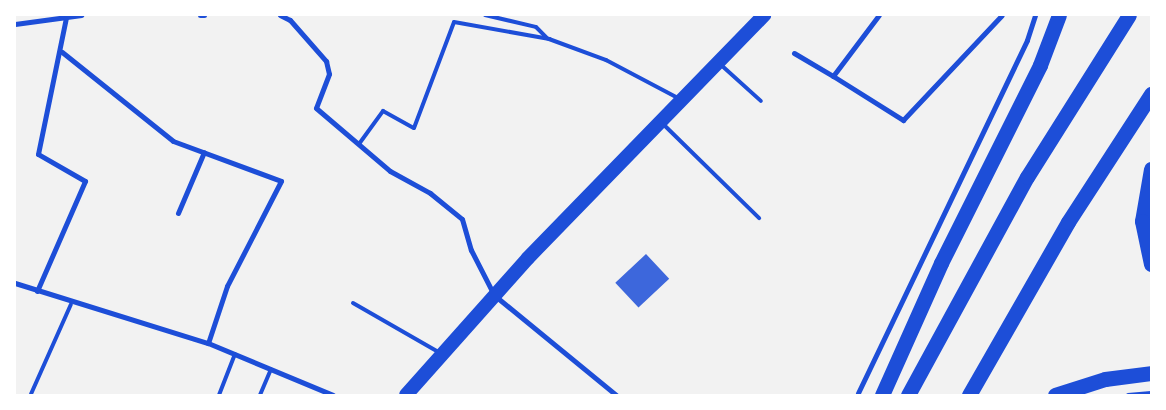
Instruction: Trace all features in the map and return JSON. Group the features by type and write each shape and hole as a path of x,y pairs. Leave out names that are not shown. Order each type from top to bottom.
{"highway":[{"path":"406,395 494,295 764,15"},
{"path":"882,395 941,262 1040,65 1059,15"},
{"path":"908,395 1027,177 1129,15"},
{"path":"969,395 1068,222 1151,94"},
{"path":"1151,169 1142,221 1151,264"},
{"path":"1055,395 1105,379 1151,373"}],"street":[{"path":"15,24 81,15"},
{"path":"280,15 290,20 326,61 329,74 316,108 359,144 462,219 470,250 494,295 616,395"},
{"path":"833,76 879,15"},
{"path":"794,54 903,120 1002,15"},
{"path":"859,394 1027,40 1035,15"},
{"path":"37,291 85,181 38,154 62,52 66,17"},
{"path":"62,52 172,142 281,181 227,286 208,343"},
{"path":"178,213 204,152"},
{"path":"15,283 71,304 208,343 333,395"}],"lane":[{"path":"485,15 536,27 549,39"},
{"path":"359,144 383,111 414,128 454,22 549,39 606,60 681,100"},
{"path":"718,63 761,101"},
{"path":"660,122 759,218"},
{"path":"353,302 442,354"},
{"path":"30,394 71,304"},
{"path":"219,395 235,354"},
{"path":"260,395 271,369"},
{"path":"1128,395 1151,393"}],"building":[{"path":"646,254 669,279 638,308 615,283"}]}
